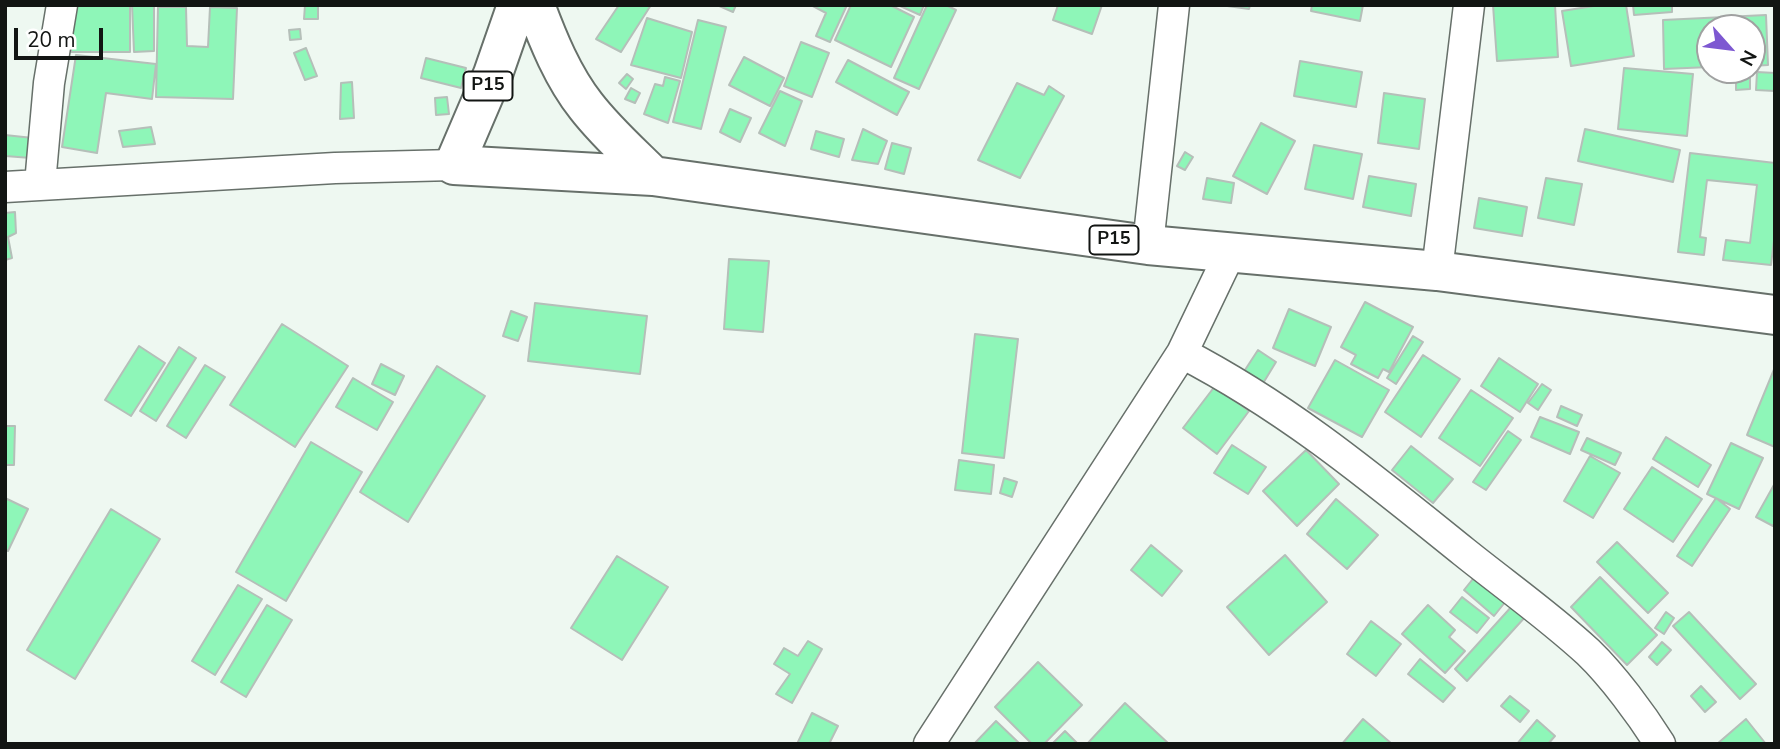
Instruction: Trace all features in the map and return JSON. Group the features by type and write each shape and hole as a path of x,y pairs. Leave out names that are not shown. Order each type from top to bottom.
{"main road":[{"name":"P15","path":"517,5 493,74 454,165 653,176 1148,245 1437,271 1775,315"},
{"path":"535,5 560,64 585,105 653,176"}],"street":[{"path":"40,184 49,83 62,5"},
{"path":"1148,245 1174,5"},
{"path":"1437,271 1469,5"},
{"path":"5,187 335,168 454,165"},
{"path":"929,744 1182,353 1230,251"},
{"path":"1182,353 1233,380 1332,447 1393,493 1589,653 1644,719 1660,744"}],"building":[{"path":"70,5 130,5 130,52 71,52"},
{"path":"132,5 154,5 154,51 134,52"},
{"path":"305,5 318,5 318,19 304,19"},
{"path":"619,5 651,5 621,52 596,39"},
{"path":"717,5 736,5 733,12"},
{"path":"811,5 847,5 830,42 816,36 826,13"},
{"path":"851,5 890,5 914,17 891,67 835,40"},
{"path":"898,5 924,5 920,15"},
{"path":"927,5 946,5 956,10 919,89 894,78"},
{"path":"1058,5 1102,5 1092,34 1053,20"},
{"path":"1220,5 1250,5 1249,9"},
{"path":"1312,5 1363,5 1360,21 1311,11"},
{"path":"1493,5 1555,5 1558,57 1497,61"},
{"path":"1600,5 1626,5 1634,56 1571,66 1562,11"},
{"path":"1633,5 1672,5 1672,12 1634,15"},
{"path":"158,7 186,7 187,46 208,47 210,7 237,8 233,99 156,97"},
{"path":"1766,15 1768,65 1766,65"},
{"path":"647,18 692,32 681,78 631,65"},
{"path":"1696,18 1696,68 1664,69 1663,20"},
{"path":"698,20 726,27 701,129 673,122"},
{"path":"300,29 301,39 290,40 289,30"},
{"path":"801,42 829,53 812,97 784,86"},
{"path":"306,48 317,76 305,80 294,53"},
{"path":"76,55 156,64 152,99 106,93 97,153 62,147"},
{"path":"744,57 784,78 770,106 729,85"},
{"path":"426,58 466,68 461,88 421,78"},
{"path":"848,60 909,92 897,115 836,82"},
{"path":"1300,61 1362,72 1356,107 1294,96"},
{"path":"1624,68 1693,74 1687,136 1618,129"},
{"path":"1766,72 1775,73 1775,91 1756,90 1756,84 1766,84"},
{"path":"627,74 633,79 626,89 619,83"},
{"path":"665,77 680,81 668,123 644,114 655,84 663,86"},
{"path":"352,82 354,118 340,119 341,83"},
{"path":"1017,83 1044,95 1049,86 1064,96 1020,178 978,160"},
{"path":"1736,84 1750,84 1750,89 1736,90"},
{"path":"631,88 640,93 635,103 625,99"},
{"path":"780,91 802,101 785,146 759,133"},
{"path":"1384,93 1425,99 1419,149 1378,143"},
{"path":"447,97 449,114 436,115 435,98"},
{"path":"730,109 751,118 740,142 720,132"},
{"path":"1261,123 1295,141 1267,194 1233,176"},
{"path":"151,127 155,144 123,147 119,131"},
{"path":"863,129 887,141 878,164 852,160"},
{"path":"1585,129 1680,150 1673,182 1578,161"},
{"path":"816,131 844,139 839,157 811,149"},
{"path":"5,135 33,138 31,158 5,156"},
{"path":"892,143 911,148 904,174 885,169"},
{"path":"1314,145 1362,154 1353,199 1305,189"},
{"path":"1185,152 1193,157 1185,170 1177,166"},
{"path":"1690,153 1775,163 1775,232 1771,265 1723,260 1726,240 1750,243 1757,185 1707,180 1700,237 1706,238 1704,255 1678,252"},
{"path":"1369,176 1416,184 1411,216 1363,207"},
{"path":"1207,178 1234,183 1231,203 1203,199"},
{"path":"1546,178 1582,184 1574,225 1538,218"},
{"path":"1479,198 1527,207 1522,236 1474,228"},
{"path":"15,212 16,233 8,237 12,258 5,260 5,213"},
{"path":"729,259 769,261 763,332 724,329"},
{"path":"1365,302 1413,327 1389,372 1383,369 1378,378 1351,364 1356,355 1341,347"},
{"path":"535,303 647,316 640,374 528,361"},
{"path":"1289,309 1331,327 1315,366 1273,348"},
{"path":"511,311 527,317 518,341 503,336"},
{"path":"282,324 348,366 295,447 230,405"},
{"path":"975,334 1018,339 1004,458 962,453"},
{"path":"1413,336 1423,342 1396,384 1387,378"},
{"path":"139,346 165,363 131,416 105,400"},
{"path":"179,347 196,358 156,421 140,411"},
{"path":"1258,350 1276,362 1262,385 1243,373"},
{"path":"1423,355 1460,379 1421,437 1385,412"},
{"path":"1499,358 1538,384 1520,412 1481,386"},
{"path":"1335,360 1389,390 1362,437 1308,408"},
{"path":"381,364 404,376 395,395 372,384"},
{"path":"205,365 225,377 186,438 167,426"},
{"path":"437,366 485,396 408,522 360,492"},
{"path":"1775,367 1775,447 1747,435"},
{"path":"353,378 393,402 377,430 336,407"},
{"path":"1542,384 1551,390 1538,410 1528,403"},
{"path":"1215,386 1249,411 1217,454 1183,428"},
{"path":"1471,390 1513,418 1480,466 1439,438"},
{"path":"1561,406 1582,415 1577,426 1557,417"},
{"path":"1540,417 1579,432 1570,454 1531,437"},
{"path":"5,426 15,426 14,465 5,465"},
{"path":"1508,431 1521,440 1486,490 1473,482"},
{"path":"1666,437 1711,465 1698,487 1653,459"},
{"path":"1587,438 1621,453 1615,465 1581,450"},
{"path":"311,442 362,472 286,601 236,572"},
{"path":"1731,443 1763,458 1739,509 1707,494"},
{"path":"1232,445 1266,467 1248,494 1214,473"},
{"path":"1411,446 1453,479 1433,503 1392,470"},
{"path":"1306,450 1339,484 1297,526 1263,491"},
{"path":"1590,456 1620,473 1593,518 1564,501"},
{"path":"959,460 994,465 991,494 955,490"},
{"path":"1652,467 1702,499 1673,542 1624,509"},
{"path":"1004,478 1017,482 1012,497 1000,493"},
{"path":"1775,483 1775,522 1773,526 1756,517"},
{"path":"5,498 28,509 8,551 5,550"},
{"path":"1716,498 1730,509 1692,566 1677,556"},
{"path":"1336,499 1378,535 1347,569 1307,534"},
{"path":"111,509 160,539 75,679 27,650"},
{"path":"1617,542 1668,593 1648,613 1597,562"},
{"path":"1151,545 1182,571 1162,596 1131,570"},
{"path":"1285,555 1327,602 1269,655 1227,607"},
{"path":"617,556 668,587 622,660 571,628"},
{"path":"1476,575 1506,601 1494,616 1464,590"},
{"path":"1600,577 1657,635 1627,665 1571,607"},
{"path":"238,585 262,599 215,675 192,661"},
{"path":"1462,597 1489,618 1477,633 1450,612"},
{"path":"267,605 292,620 246,697 221,682"},
{"path":"1428,605 1455,630 1449,637 1465,651 1445,673 1402,634"},
{"path":"1513,605 1526,616 1467,681 1455,669"},
{"path":"1666,612 1674,618 1664,634 1655,628"},
{"path":"1689,612 1756,684 1740,699 1673,626"},
{"path":"1371,621 1401,644 1376,676 1347,654"},
{"path":"808,641 822,649 792,703 776,694 790,674 774,664 784,648 798,656"},
{"path":"1662,642 1671,650 1657,665 1649,657"},
{"path":"1420,659 1455,688 1443,702 1408,674"},
{"path":"1038,662 1082,705 1044,744 1032,744 995,707"},
{"path":"1701,686 1716,702 1705,712 1691,696"},
{"path":"1510,696 1529,711 1520,722 1501,706"},
{"path":"1125,703 1169,744 1087,744"},
{"path":"812,713 838,726 829,744 797,744"},
{"path":"1363,719 1392,744 1342,744"},
{"path":"1746,719 1766,744 1717,744"},
{"path":"1537,720 1555,736 1548,744 1517,744"},
{"path":"996,721 1020,744 974,744"},
{"path":"1065,731 1078,744 1052,744"}]}
